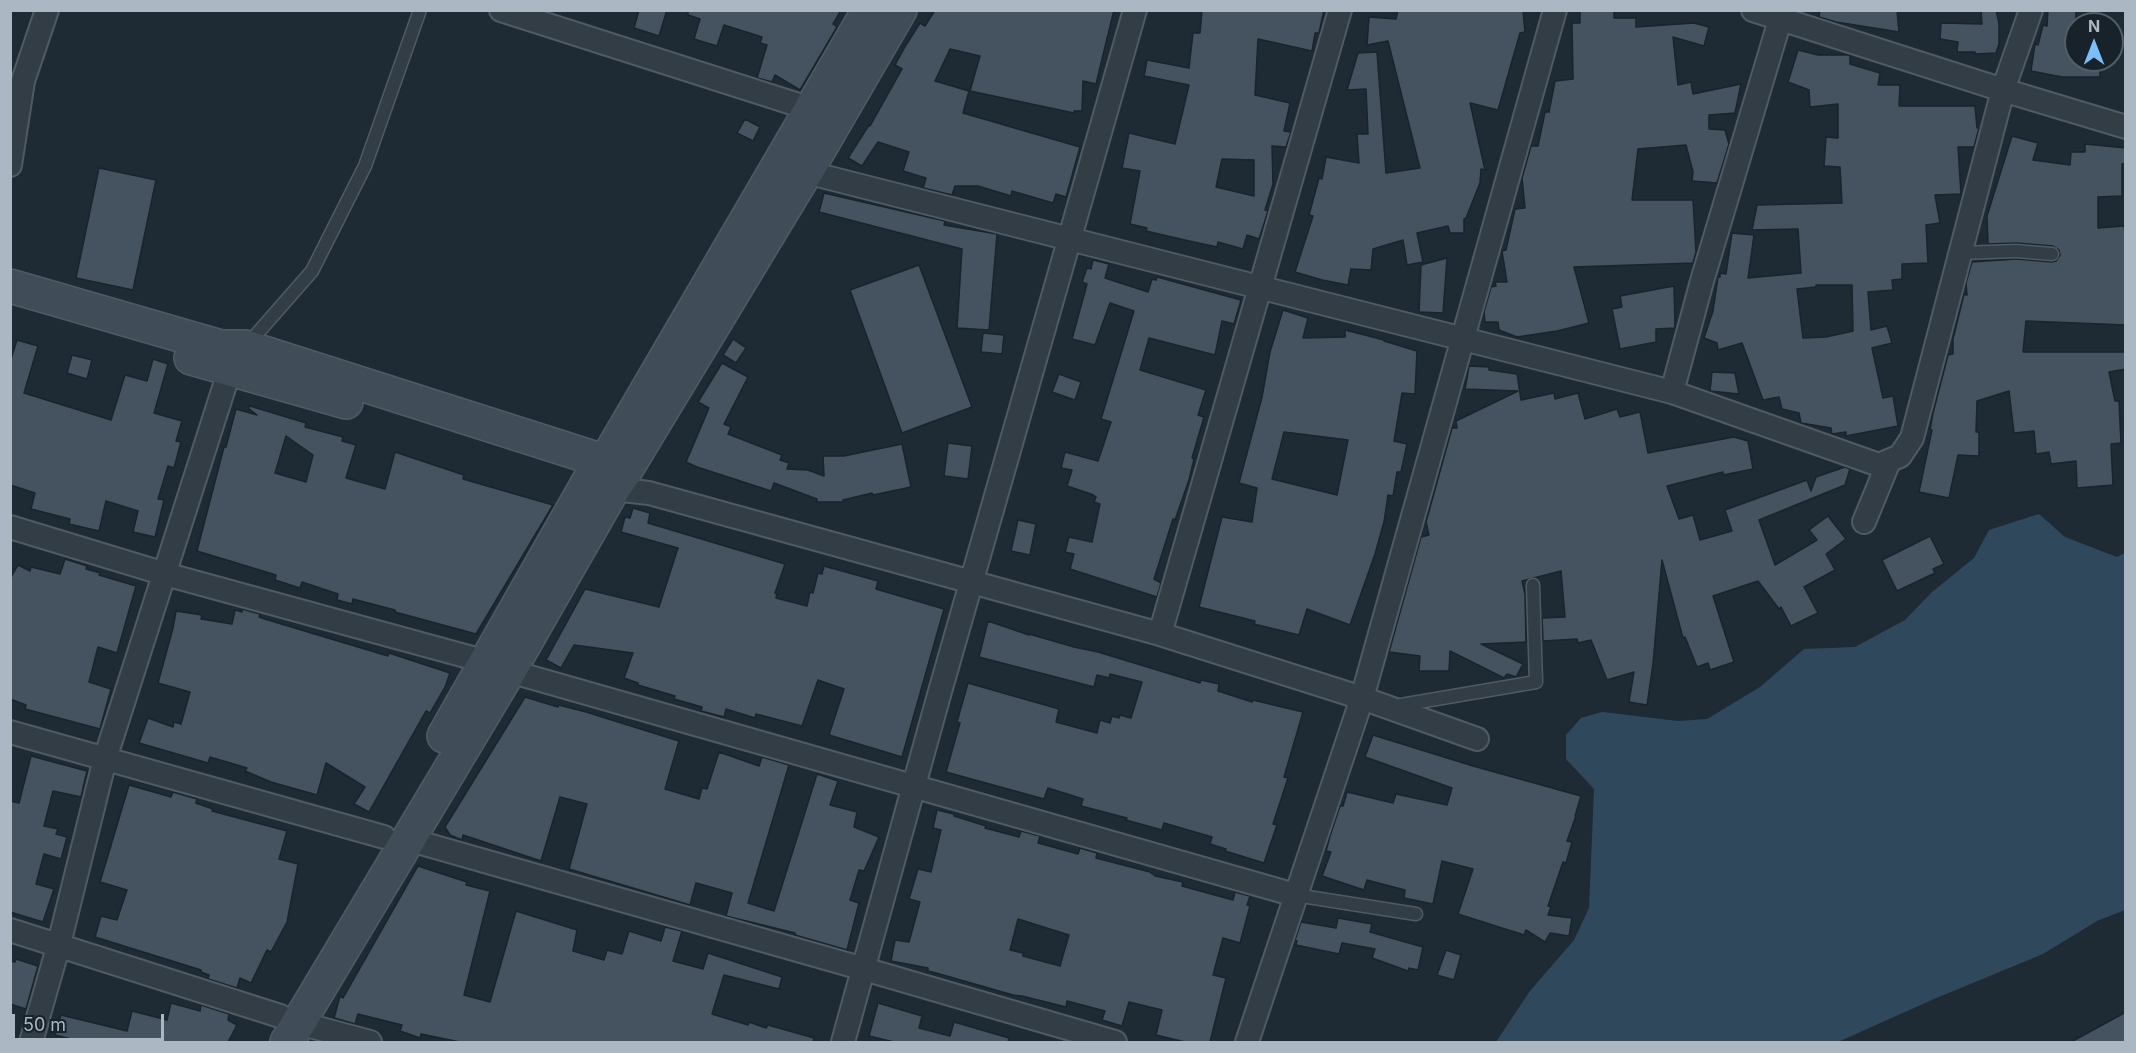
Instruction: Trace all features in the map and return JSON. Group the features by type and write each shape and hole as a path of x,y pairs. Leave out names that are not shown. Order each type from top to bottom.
{"street":[{"path":"10,165 17,79 47,10"},
{"path":"617,478 611,452 869,10"},
{"path":"282,1031 498,666 806,172 900,10"},
{"path":"843,1042 913,786 1135,10"},
{"path":"1160,634 1340,10"},
{"path":"1247,1042 1362,698 1555,10"},
{"path":"1753,10 1782,14 2003,90 2126,127"},
{"path":"806,172 1672,392 1879,465 1900,456 1912,438 2003,90 2031,10"},
{"path":"503,11 812,109"},
{"path":"1672,392 1702,281 1782,14"},
{"path":"10,286 221,347 237,358"},
{"path":"10,306 237,358 617,478 972,582 1160,634 1362,698 1477,739"},
{"path":"31,1042 59,944 105,759 237,358"},
{"path":"1864,522 1888,461"},
{"path":"10,527 165,574 498,666 1295,895"},
{"path":"10,732 864,969 1115,1042"},
{"path":"10,930 59,944 282,1031 370,1042"}],"lane":[{"path":"237,358 312,271 365,166 420,10"},
{"path":"1960,253 2016,251 2052,254"},
{"path":"1388,707 1536,682 1533,585"},
{"path":"1295,895 1416,914"}],"water":[{"path":"2039,514 2065,537 2117,557 2125,553 2125,910 2097,921 2043,954 1838,1042 1496,1042 1530,991 1574,940 1589,908 1594,789 1566,759 1566,735 1581,718 1602,712 1678,721 1707,719 1760,687 1804,649 1855,647 1905,620 1932,592 1974,558 1989,530"}],"building":[{"path":"639,10 667,10 659,36 634,28"},
{"path":"688,10 841,10 833,24 837,27 800,90 775,75 772,82 757,78 767,45 760,43 762,37 724,25 717,46 694,39 700,19 688,15"},
{"path":"935,10 1114,10 1096,84 1083,81 1082,111 1074,111 1074,113 970,91 980,56 950,49 935,81 969,91 963,113 1080,147 1066,197 1056,194 1053,203 1012,191 1011,196 978,186 955,186 952,195 923,188 926,178 903,171 909,152 878,142 862,166 848,158 870,126 902,69 895,65 906,45 920,23 925,26"},
{"path":"1202,10 1324,10 1319,33 1315,33 1312,51 1258,39 1255,95 1290,103 1284,131 1291,132 1286,147 1272,146 1273,184 1265,210 1268,211 1259,239 1247,235 1243,249 1218,242 1217,247 1189,241 1146,231 1147,228 1130,224 1140,171 1122,168 1129,133 1175,144 1189,85 1144,76 1147,60 1189,68 1193,33 1200,33","holes":["1222,159 1254,160 1254,196 1216,187"]},
{"path":"1398,10 1523,10 1525,32 1520,33 1498,110 1470,103 1485,170 1481,169 1480,183 1464,219 1464,233 1450,233 1448,226 1417,233 1423,262 1407,265 1403,240 1373,249 1371,270 1351,269 1348,285 1295,272 1313,216 1309,215 1319,178 1322,179 1326,157 1359,163 1357,134 1368,134 1366,89 1347,90 1358,53 1377,52 1386,173 1420,168 1388,41 1367,45 1369,17 1396,19"},
{"path":"1580,10 1614,10 1614,18 1636,18 1636,27 1694,23 1709,27 1704,46 1673,37 1678,85 1691,82 1693,94 1741,84 1735,113 1709,115 1709,129 1725,130 1729,144 1717,183 1692,181 1693,172 1686,145 1638,149 1632,200 1693,200 1696,252 1693,263 1574,267 1589,323 1517,337 1499,330 1498,322 1485,322 1484,312 1491,287 1496,286 1495,282 1507,282 1502,251 1506,250 1515,209 1525,208 1522,178 1531,146 1538,146 1545,112 1549,112 1555,81 1573,79 1572,23 1580,23"},
{"path":"1820,10 1897,10 1899,32 1836,22 1819,17"},
{"path":"1981,10 1996,10 1999,23 1999,44 1996,53 1957,52 1958,42 1940,39 1941,23 1982,24"},
{"path":"2048,10 2076,10 2076,12 2064,12 2064,72 2100,72 2100,77 2062,77 2031,71 2035,44 2038,45 2043,25 2047,26"},
{"path":"1798,50 1818,55 1850,55 1850,64 1880,73 1878,85 1900,85 1899,106 1975,106 1977,128 1979,128 1974,147 1958,147 1961,194 1935,195 1940,223 1926,225 1928,263 1902,264 1902,279 1892,280 1893,290 1868,292 1871,330 1887,326 1892,343 1872,348 1883,398 1893,396 1898,426 1846,436 1846,432 1832,434 1831,428 1801,423 1799,413 1782,409 1779,397 1763,400 1742,343 1718,350 1717,343 1704,338 1713,311 1718,277 1720,273 1726,274 1732,233 1754,235 1748,278 1801,273 1798,229 1752,230 1757,205 1842,203 1840,167 1824,166 1826,137 1838,138 1838,104 1810,107 1809,90 1788,82","holes":["1816,285 1852,285 1853,331 1826,337 1803,338 1797,289 1816,287"]},
{"path":"745,119 760,127 753,141 737,133"},
{"path":"2012,136 2038,143 2033,160 2070,165 2071,152 2085,152 2085,144 2126,148 2126,163 2122,164 2122,196 2098,197 2098,228 2124,226 2126,325 2026,321 2023,352 2126,352 2126,369 2109,372 2115,401 2119,401 2121,443 2111,444 2113,485 2077,488 2076,461 2051,464 2049,452 2036,454 2034,431 2014,433 2009,391 1977,401 1976,432 1979,432 1979,456 1958,455 1949,498 1919,492 1932,430 1930,430 1933,413 1948,355 1953,354 1953,339 1964,294 1967,295 1966,283 1972,262 2016,259 2052,262 2056,261 2060,255 2059,250 2053,246 2017,243 1988,244 1987,216"},
{"path":"99,168 156,180 133,290 76,278"},
{"path":"824,193 945,221 944,225 997,234 989,330 957,328 962,249 819,212"},
{"path":"1447,258 1443,313 1419,312 1421,265"},
{"path":"1093,260 1109,264 1105,278 1148,292 1152,279 1156,280 1157,277 1241,300 1234,324 1222,321 1215,355 1149,338 1140,370 1206,390 1198,415 1204,417 1192,458 1194,459 1189,480 1175,520 1173,519 1154,579 1161,583 1157,597 1070,569 1074,554 1065,552 1069,537 1092,542 1100,504 1094,502 1096,497 1091,494 1067,486 1072,470 1061,468 1065,452 1098,461 1111,422 1101,419 1134,311 1110,303 1095,345 1072,339 1087,284 1082,282 1087,268 1091,269"},
{"path":"919,265 972,407 902,433 850,290"},
{"path":"1674,286 1675,328 1656,329 1656,342 1620,349 1612,309 1622,307 1620,296"},
{"path":"1283,310 1308,318 1303,338 1345,337 1345,330 1417,351 1415,394 1402,393 1394,441 1407,444 1401,472 1397,472 1393,496 1388,495 1384,522 1375,554 1350,625 1307,609 1299,635 1199,607 1222,517 1252,522 1257,488 1239,483 1262,397 1270,352","holes":["1284,432 1348,440 1337,495 1272,479"]},
{"path":"983,333 1004,335 1002,354 981,352"},
{"path":"733,339 746,348 736,363 723,355"},
{"path":"17,340 38,346 24,393 111,420 125,375 147,381 153,359 168,364 154,413 182,421 176,441 181,442 174,468 168,466 158,499 164,500 155,537 133,532 138,511 106,501 99,531 69,524 70,519 31,509 35,493 10,485 10,362"},
{"path":"72,355 92,360 87,379 67,373"},
{"path":"722,363 748,377 724,424 731,427 728,434 782,455 780,460 789,463 787,469 808,470 824,476 823,456 844,456 902,444 911,487 873,495 872,493 843,500 843,502 817,502 817,499 774,483 771,491 686,462 709,408 698,402"},
{"path":"1469,366 1489,367 1489,370 1517,374 1521,400 1554,393 1555,399 1578,393 1585,419 1617,409 1620,417 1640,412 1648,453 1734,437 1748,441 1753,469 1723,475 1723,472 1667,486 1679,519 1693,515 1700,540 1732,531 1725,510 1807,480 1811,491 1816,477 1845,467 1850,469 1845,485 1759,520 1775,565 1817,540 1809,530 1828,516 1846,539 1826,554 1835,570 1804,587 1818,613 1791,626 1781,607 1779,609 1758,581 1713,596 1734,662 1710,670 1708,663 1697,667 1685,637 1683,638 1662,560 1647,705 1629,702 1634,672 1607,680 1591,640 1578,643 1577,639 1543,641 1542,618 1565,617 1561,571 1522,581 1525,594 1526,642 1481,644 1523,664 1516,677 1507,674 1504,678 1450,651 1449,671 1419,671 1420,656 1389,652 1421,537 1429,535 1426,522 1452,428 1457,428 1456,421 1518,391 1465,389"},
{"path":"1712,372 1735,373 1739,394 1710,391"},
{"path":"1059,374 1081,382 1075,400 1052,392"},
{"path":"250,406 306,423 305,427 343,437 342,441 356,445 346,478 385,489 395,452 464,475 463,479 553,505 476,634 353,599 352,604 337,600 338,594 302,582 300,588 275,580 276,575 197,551 236,409 257,415 248,408","holes":["286,436 313,455 306,482 275,473"]},
{"path":"948,443 972,446 968,479 944,476"},
{"path":"633,508 650,513 648,523 785,564 775,593 776,598 807,606 818,573 822,574 824,566 878,581 876,589 944,609 902,757 829,735 844,689 818,680 802,726 756,714 755,718 726,709 724,717 701,711 702,707 674,699 675,696 638,685 624,678 633,653 574,645 561,668 546,660 585,589 659,607 678,548 621,532 625,517 630,518"},
{"path":"1018,520 1036,524 1030,555 1011,551"},
{"path":"1930,536 1944,564 1933,569 1935,573 1897,591 1882,560"},
{"path":"65,559 87,566 86,569 100,573 99,575 136,586 117,653 98,647 89,682 111,689 100,729 25,709 26,705 10,699 10,579 18,565 30,571 31,567 60,574"},
{"path":"242,609 260,614 259,617 268,620 388,656 389,653 450,673 430,713 426,711 369,812 354,804 365,787 326,763 317,795 271,782 245,771 247,768 210,757 208,763 139,743 148,718 173,727 174,722 181,724 190,692 158,683 176,611 202,615 201,619 232,624 235,610 242,612"},
{"path":"988,621 1029,635 1098,652 1200,683 1201,680 1219,684 1218,691 1252,702 1253,700 1303,712 1284,777 1288,778 1273,824 1277,825 1264,863 1210,844 1212,837 1164,823 1162,830 1126,820 1127,818 1081,806 1083,799 1048,788 1044,799 946,772 960,723 957,722 968,683 1059,709 1056,722 1097,733 1100,720 1110,723 1112,716 1119,718 1120,715 1131,718 1142,682 1110,674 1109,678 1097,675 1094,687 979,657"},
{"path":"525,697 558,707 559,705 586,712 679,741 665,789 699,799 702,788 707,789 719,752 759,766 762,757 789,765 748,903 774,911 817,774 838,781 830,805 857,812 854,827 879,837 864,871 859,870 850,900 859,903 847,950 795,935 795,933 726,916 732,893 696,883 690,905 569,869 587,804 560,797 541,861 463,835 462,840 450,835 445,827"},
{"path":"1373,735 1581,796 1567,841 1572,842 1566,863 1563,862 1548,906 1551,907 1548,915 1572,918 1569,936 1550,933 1545,942 1526,930 1524,935 1458,914 1473,869 1442,861 1433,904 1404,898 1405,890 1367,880 1364,890 1322,876 1331,852 1326,851 1330,836 1347,792 1393,803 1396,794 1447,805 1452,788 1365,757"},
{"path":"31,756 87,771 81,797 53,791 44,826 58,829 56,834 67,837 61,859 44,854 36,884 54,889 43,922 10,912 10,801 19,803"},
{"path":"129,785 171,797 173,792 197,799 196,803 213,809 212,811 287,831 279,859 298,864 287,922 271,952 267,950 251,983 240,978 237,988 208,979 209,975 201,970 95,937 101,916 117,920 127,890 100,882"},
{"path":"937,810 986,826 985,828 1019,837 1021,831 1040,836 1038,843 1078,854 1080,848 1097,853 1096,858 1183,882 1182,886 1233,900 1235,892 1250,896 1247,905 1250,906 1240,943 1223,938 1213,975 1226,978 1210,1042 1185,1042 1156,1035 1162,1010 1129,1002 1122,1026 1102,1020 1105,1011 1067,1001 1066,1007 1013,995 928,971 928,968 891,961 895,940 909,942 920,902 909,899 918,869 931,872 941,830 933,828","holes":["1018,919 1069,935 1060,966 1010,950"]},
{"path":"418,866 467,882 466,885 490,891 464,995 490,1002 516,911 577,930 573,951 604,960 607,950 622,954 629,931 661,941 665,927 682,931 673,961 703,969 708,953 782,977 779,989 724,975 712,1014 748,1025 749,1022 766,1028 768,1025 814,1038 813,1042 460,1042 421,1034 420,1038 400,1031 402,1025 358,1014 355,1024 334,1018 340,996 343,998"},
{"path":"1338,918 1372,924 1370,932 1423,947 1418,970 1409,968 1408,971 1372,958 1375,949 1342,943 1339,954 1296,945 1295,940 1301,922 1336,928"},
{"path":"1446,950 1461,955 1454,980 1437,975"},
{"path":"16,959 38,966 26,1009 10,1004 10,961 15,962"},
{"path":"171,1003 200,1011 201,1005 229,1014 228,1020 237,1025 228,1042 83,1042 55,1035 61,1015 127,1031 132,1011 167,1020"},
{"path":"878,1003 922,1016 919,1028 950,1036 954,1022 1009,1038 1008,1042 894,1042 869,1036"},
{"path":"2126,1012 2126,1042 2071,1042"}]}
